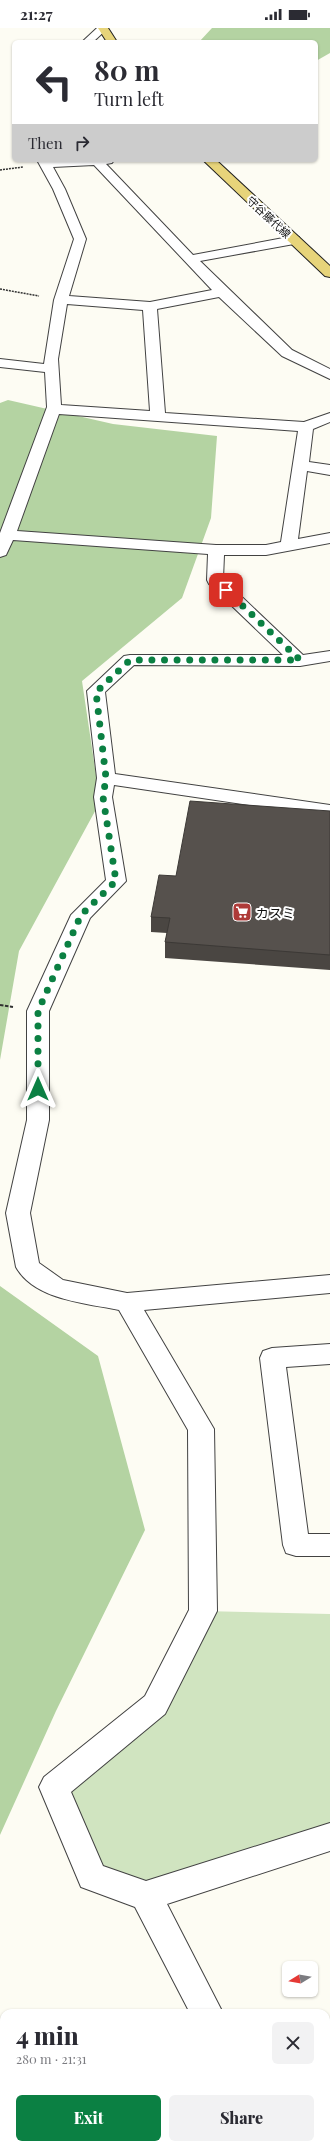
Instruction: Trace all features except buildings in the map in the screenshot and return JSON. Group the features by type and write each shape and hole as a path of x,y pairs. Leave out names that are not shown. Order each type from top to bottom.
{"main road":[{"path":"103,28 111,40"},
{"name":"守谷藤代線","path":"211,162 330,273"}],"street":[{"path":"89,40 103,28"},
{"path":"0,552 7,527 54,409 51,359 61,300 80,239 59,189 44,162"},
{"path":"103,162 190,259 222,292 287,353 330,375"},
{"path":"190,259 294,240"},
{"path":"61,300 150,306 222,292"},
{"path":"150,306 158,416"},
{"path":"0,363 52,370"},
{"path":"54,409 306,427 330,416"},
{"path":"289,546 306,427"},
{"path":"301,465 330,470"},
{"path":"7,527 216,550 266,550 330,538"},
{"path":"216,550 215,580 300,660"},
{"path":"330,656 312,660 130,660 96,692 106,778 103,797 116,881 81,915 38,1011 38,1120 18,1213 28,1267 56,1288 127,1302 330,1284"},
{"path":"106,778 330,811"},
{"path":"127,1302 202,1429 204,1611 155,1706 54,1787 92,1877 146,1896 330,1837"},
{"path":"330,1354 272,1358 296,1545 330,1545"},
{"path":"146,1896 205,2009"}],"path":[{"path":"0,289 61,300"}],"green space":[{"path":"212,28 330,28 330,53 318,60 318,40 201,40"},
{"path":"8,400 113,424 217,436 211,518 182,598 82,681 100,802 19,951 0,1060 0,403"},
{"path":"0,1286 98,1356 145,1530 56,1711 0,1835"},
{"path":"203,1611 330,1614 330,1837 146,1896 92,1877 54,1787 155,1705"}],"place":[{"name":"カスミ","path":"242,912"}],"route":[{"path":"38,1089 38,1011 81,915 116,881 103,797 106,778 96,692 130,660 300,660 226,590"}]}
